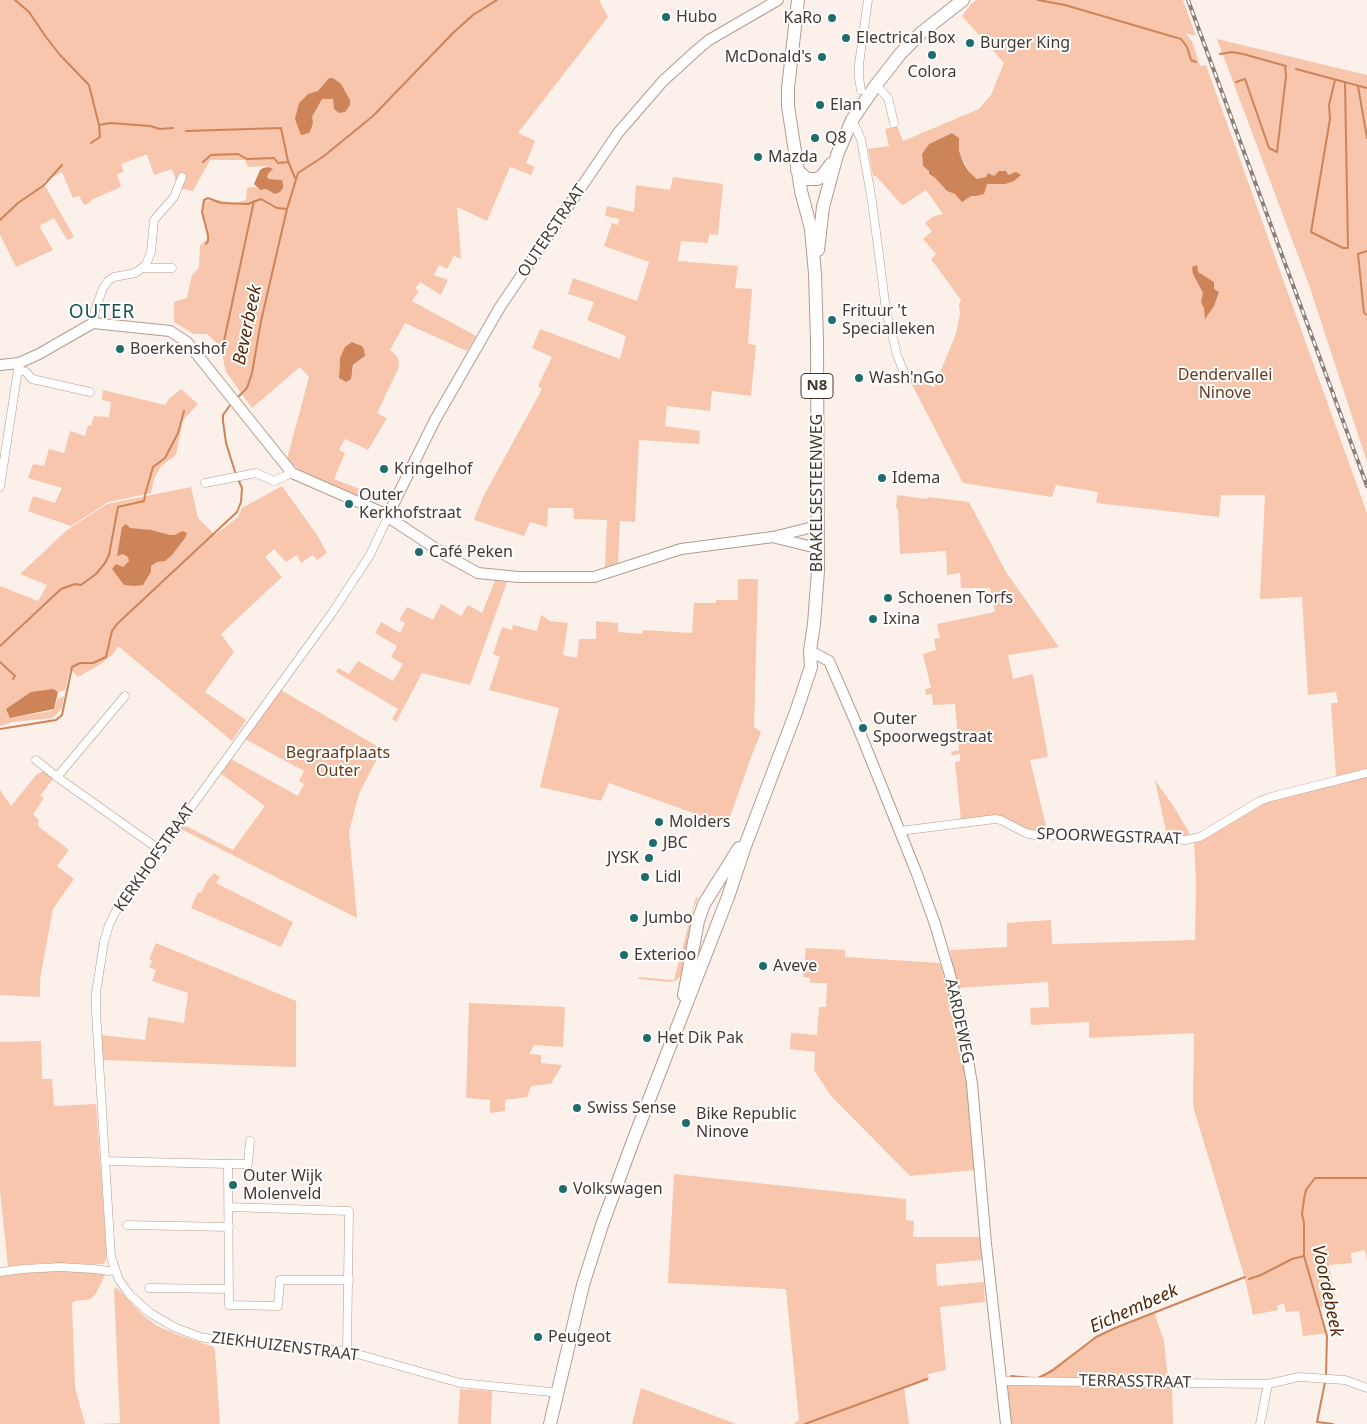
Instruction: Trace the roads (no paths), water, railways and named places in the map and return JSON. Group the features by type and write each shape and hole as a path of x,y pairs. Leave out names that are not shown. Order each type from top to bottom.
{"main road":[{"name":"BRAKELSESTEENWEG","path":"550,1424 588,1266 633,1141 728,897 745,846 796,712 810,666 817,596 817,341 815,274 811,229 797,170 790,123 788,88 798,0"},
{"name":"N8","path":"837,155 852,120 901,53 949,6 963,0"},
{"name":"BRAKELSESTEENWEG","path":"815,274 823,207 837,155"},
{"path":"797,170 807,179 817,179 822,176 837,155"},
{"name":"BRAKELSESTEENWEG","path":"546,1424 551,1392 572,1308 596,1230 680,1008 704,904 737,853 750,825 783,738 794,705 801,674 810,651"},
{"path":"712,890 713,898 717,901 724,901 728,897"},
{"path":"700,916 710,914 715,917 717,925"}],"street":[{"name":"OUTERSTRAAT","path":"388,515 435,420 496,314 618,133 663,81 696,50 778,0"},
{"path":"861,90 859,78 860,64 868,0"},
{"path":"876,85 888,98 894,123"},
{"path":"852,120 860,138 872,201 886,310 897,355 907,380"},
{"path":"144,268 151,252 154,220 174,197 182,177"},
{"path":"92,322 108,281 135,273 144,268 172,268"},
{"path":"0,365 18,366 92,322 170,331 187,342 292,473 388,515 391,519 469,570 489,575 594,577 681,549 773,537 817,526"},
{"path":"18,366 32,379 90,392"},
{"path":"0,487 18,366"},
{"path":"205,483 256,473 274,481 292,473"},
{"name":"KERKHOFSTRAAT","path":"111,1257 96,1012 96,993 104,942 109,925 116,911 332,613 370,555 388,515"},
{"path":"773,537 817,548"},
{"name":"AARDEWEG","path":"810,651 829,661 900,831 942,945 962,1025 972,1084 986,1244 1006,1424"},
{"path":"57,777 125,696"},
{"path":"36,760 160,850"},
{"name":"SPOORWEGSTRAAT","path":"900,831 994,819 1002,820 1026,832 1040,836 1112,834 1185,840 1200,837 1270,797 1367,773"},
{"path":"106,1161 248,1164 250,1141"},
{"path":"228,1164 229,1305 278,1306 280,1280 349,1280"},
{"path":"229,1207 349,1211 347,1351"},
{"path":"126,1225 229,1227"},
{"name":"ZIEKHUIZENSTRAAT","path":"111,1257 119,1280 130,1295 150,1314 174,1327 200,1337 223,1341 347,1351 460,1383 551,1392"},
{"path":"0,1272 60,1267 114,1270"},
{"path":"149,1288 229,1290"},
{"name":"TERRASSTRAAT","path":"1001,1381 1268,1384 1299,1378 1325,1378 1344,1380 1367,1388"},
{"path":"1260,1424 1268,1384"}],"waterway":[{"path":"15,0 29,12 60,55 89,85 99,125"},
{"name":"Beverbeek","path":"236,399 247,388 252,373 261,321 287,209 298,173 324,156 373,116 453,33 473,15 497,0"},
{"name":"Beverbeek","path":"1038,0 1065,5 1181,39 1187,47 1191,60 1196,62"},
{"name":"Beverbeek","path":"1220,54 1232,52 1286,66"},
{"path":"1236,82 1245,79 1269,148 1277,152 1286,76 1285,66"},
{"name":"Beverbeek","path":"1296,69 1367,88"},
{"path":"1335,80 1329,105 1330,119 1311,232 1343,248 1348,248 1345,82"},
{"path":"1358,86 1367,138"},
{"path":"91,143 100,137 99,125 110,123 150,126 160,129 173,128"},
{"path":"186,131 281,128 288,161 295,178"},
{"path":"203,162 211,155 238,154 247,159 274,158 278,163 289,162"},
{"path":"0,220 18,203 43,186 62,165"},
{"path":"206,244 208,235 202,212 204,200 208,198 221,203 248,204 261,199 277,208 287,209"},
{"path":"224,341 254,201"},
{"path":"1367,251 1358,254 1364,313 1367,315"},
{"name":"Beverbeek","path":"231,404 223,415 223,421 226,443 236,475"},
{"path":"145,495 153,467 165,458 178,433 184,411"},
{"name":"Beverbeek","path":"0,729 56,720 62,715 72,667 80,663 93,663 106,657 112,631 117,624 237,512 241,502 242,488 238,479"},
{"path":"0,646 61,589 75,584 81,585 96,574 109,555 118,507 144,501 145,496"},
{"path":"0,662 15,676 13,679"},
{"name":"Voordebeek","path":"1326,1375 1327,1336 1304,1256 1304,1223 1302,1214 1304,1199 1306,1190 1315,1178 1367,1178"},
{"name":"Eichembeek","path":"1249,1279 1292,1259 1304,1256"},
{"name":"Eichembeek","path":"1038,1378 1052,1371 1096,1337 1245,1277"},
{"name":"Eichembeek","path":"1011,1376 1031,1378"},
{"name":"Eichembeek","path":"805,1424 927,1379"},
{"name":"Voordebeek","path":"1325,1382 1317,1422 1333,1424"}],"railway":[{"path":"1188,0 1367,486"}],"place":[{"name":"Hubo","path":"666,17"},
{"name":"KaRo","path":"832,18"},
{"name":"Electrical Box","path":"846,38"},
{"name":"Burger King","path":"970,43"},
{"name":"Colora","path":"932,55"},
{"name":"McDonald's","path":"822,57"},
{"name":"Elan","path":"820,105"},
{"name":"Q8","path":"815,138"},
{"name":"Mazda","path":"758,157"},
{"name":"Frituur 't Specialleken","path":"832,320"},
{"name":"Boerkenshof","path":"120,349"},
{"name":"Wash'nGo","path":"859,378"},
{"name":"Kringelhof","path":"384,469"},
{"name":"Idema","path":"882,478"},
{"name":"Outer Kerkhofstraat","path":"349,504"},
{"name":"Café Peken","path":"419,552"},
{"name":"Schoenen Torfs","path":"888,598"},
{"name":"Ixina","path":"873,619"},
{"name":"Outer Spoorwegstraat","path":"863,728"},
{"name":"Molders","path":"659,822"},
{"name":"JBC","path":"653,843"},
{"name":"JYSK","path":"649,858"},
{"name":"Lidl","path":"645,877"},
{"name":"Jumbo","path":"634,918"},
{"name":"Exterioo","path":"624,955"},
{"name":"Aveve","path":"763,966"},
{"name":"Het Dik Pak","path":"647,1038"},
{"name":"Swiss Sense","path":"577,1108"},
{"name":"Bike Republic Ninove","path":"686,1123"},
{"name":"Outer Wijk Molenveld","path":"233,1185"},
{"name":"Volkswagen","path":"563,1189"},
{"name":"Peugeot","path":"538,1337"}],"district":[{"name":"OUTER","path":"102,313"}],"park label":[{"name":"Dendervallei Ninove","path":"1225,384"},
{"name":"Begraafplaats Outer","path":"338,762"}]}
